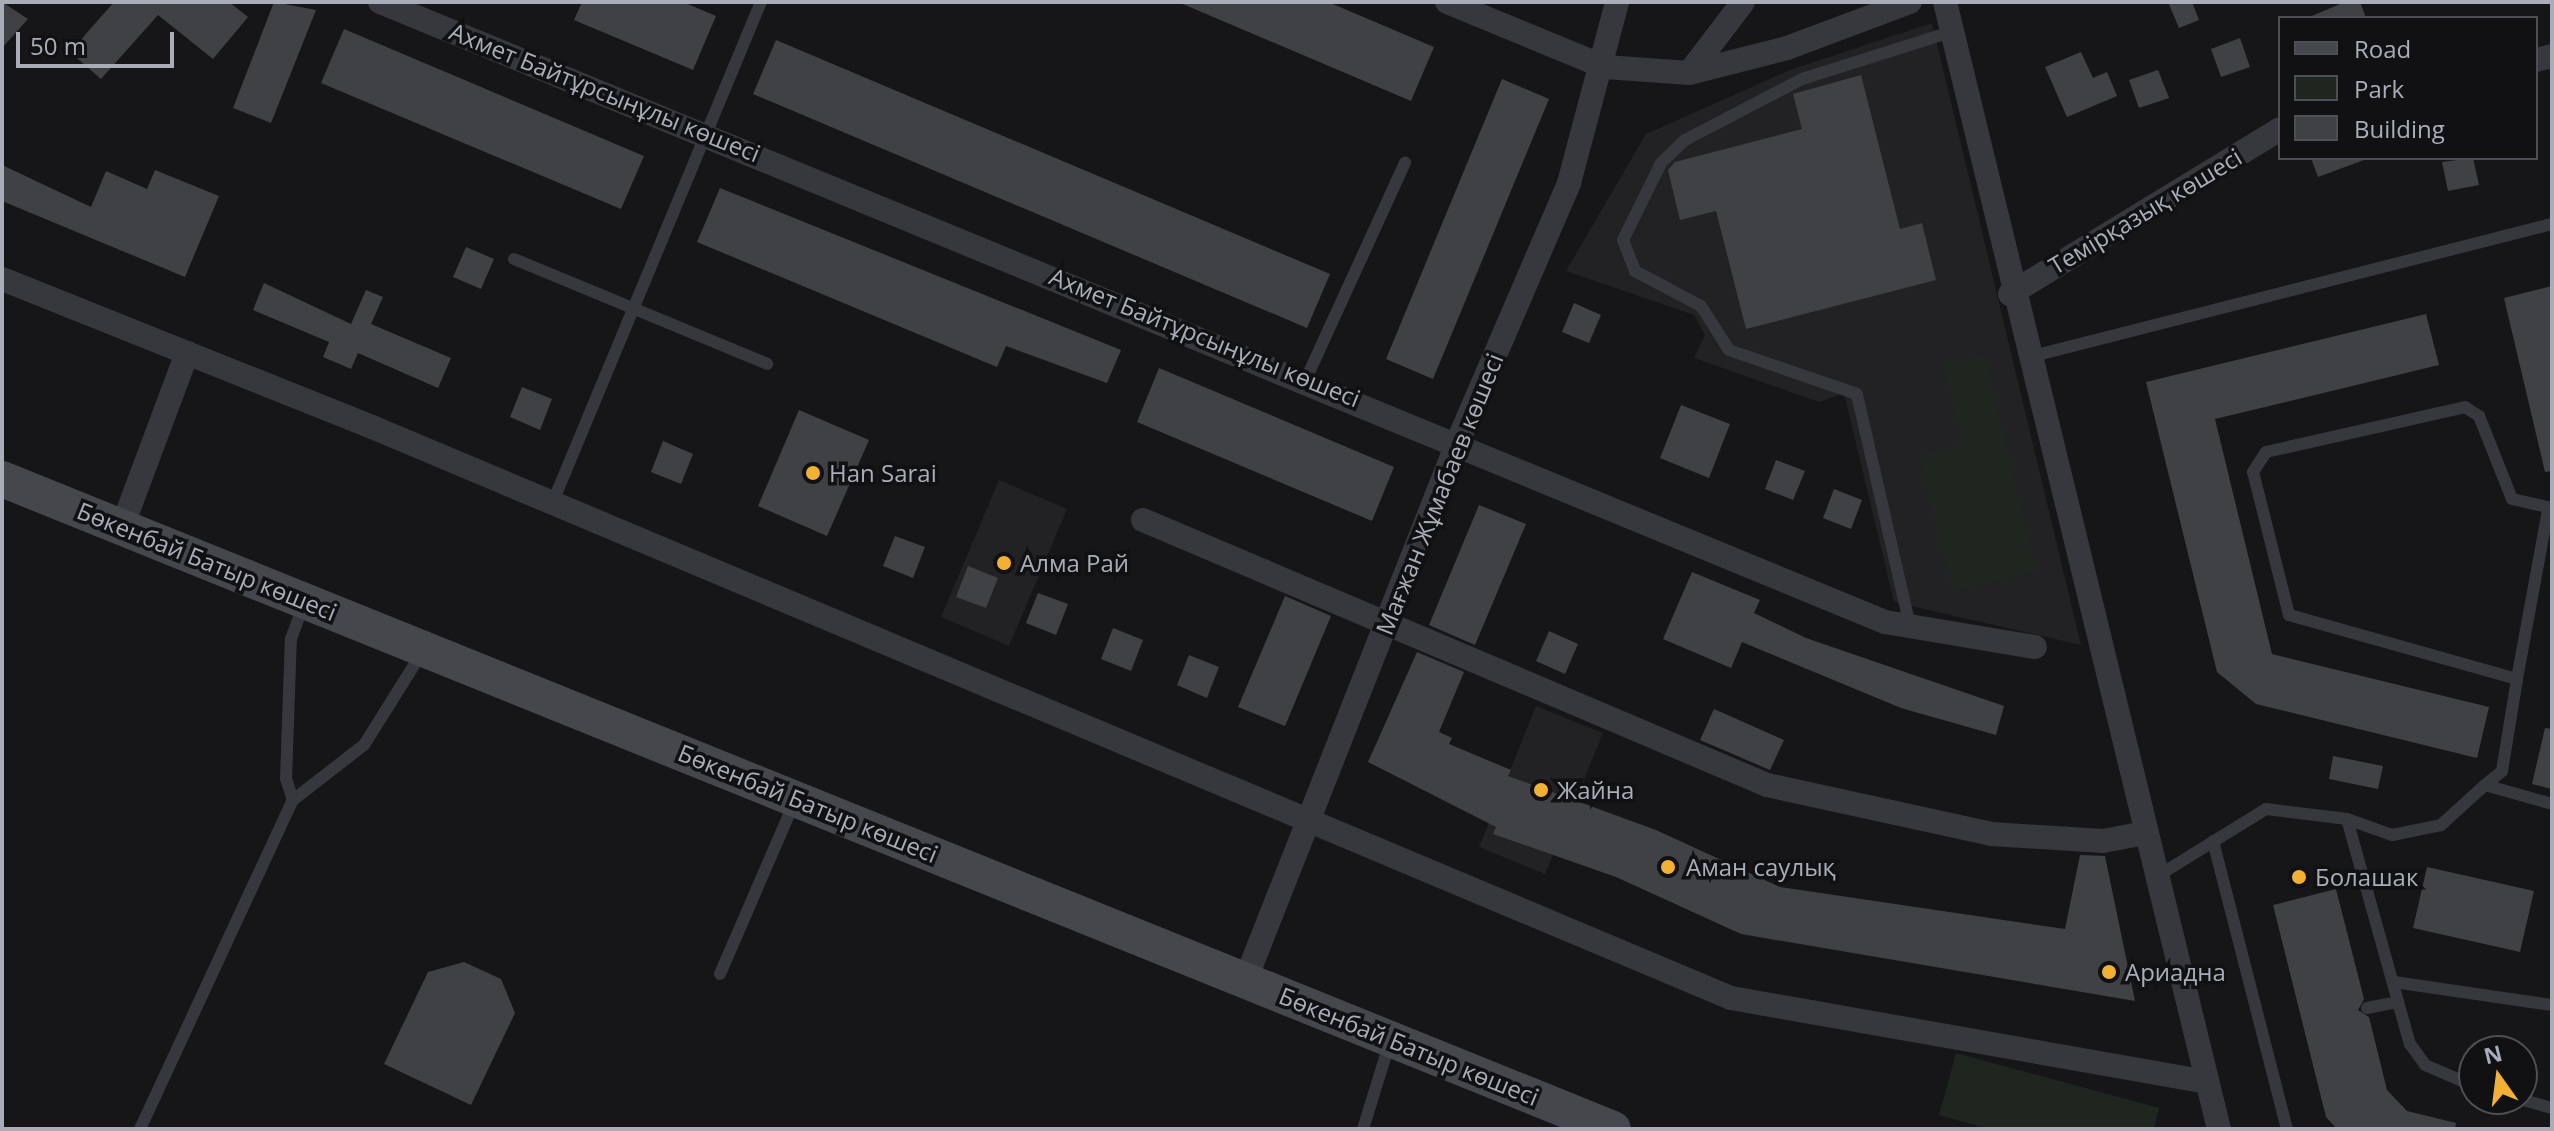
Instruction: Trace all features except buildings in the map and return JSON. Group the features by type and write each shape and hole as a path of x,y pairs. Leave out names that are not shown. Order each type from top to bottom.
{"main road":[{"name":"Бөкенбай Батыр көшесі","path":"2,479 1613,1129"}],"street":[{"name":"Ахмет Байтұрсынұлы көшесі","path":"380,2 711,134 1458,441 1885,622 2035,647"},
{"path":"1447,2 1605,67 1689,73 1787,48 1910,2"},
{"name":"Мағжан Жұмабаев көшесі","path":"1245,981 1458,441 1569,183 1605,67 1617,2"},
{"path":"1689,73 1743,2"},
{"path":"1945,2 2010,294 2219,1129"},
{"name":"Темірқазық көшесі","path":"2010,294 2278,130"},
{"path":"2,279 552,504 1731,998 2206,1082"},
{"path":"122,527 187,353"},
{"path":"1143,520 1388,620 1767,785 1991,834 2103,841 2145,833"}],"lane":[{"path":"552,504 711,134 761,2"},
{"path":"1910,626 1857,394 1729,350 1701,306 1635,271 1623,240 1661,163 1685,140 1802,79 1951,32"},
{"path":"1306,379 1405,163"},
{"path":"2026,357 2552,224"},
{"path":"514,259 767,364"},
{"path":"2156,877 2266,809 2347,819 2392,835 2441,825 2502,771 2550,509 2512,499 2479,416 2465,407 2266,452 2253,472 2289,615 2517,679"},
{"path":"293,800 286,779 291,639 305,600"},
{"path":"140,1129 293,800 364,745 425,649"},
{"path":"2485,785 2552,804"},
{"path":"720,974 796,798"},
{"path":"2347,819 2398,1002 2425,1065 2458,1079"},
{"path":"2213,841 2287,1129"},
{"path":"2394,982 2552,1005"},
{"path":"2367,1008 2398,1002"},
{"path":"1363,1129 1391,1039"}],"shaded area":[{"path":"1932,23 2081,645 1894,602 1844,393 1819,402 1694,358 1705,335 1694,315 1566,271 1646,134 1790,70"},
{"name":"Алма Рай","path":"999,480 1067,509 1009,646 941,617"},
{"name":"Жайна","path":"1536,706 1603,733 1545,874 1479,847"}],"green space":[{"path":"1984,355 2036,571 1953,592 1919,455 1963,444 1944,364"},
{"path":"1956,1053 2159,1108 2154,1129 1989,1129 1939,1115"}],"place":[{"name":"Han Sarai","path":"813,473"},
{"name":"Алма Рай","path":"1004,563"},
{"name":"Жайна","path":"1541,790"},
{"name":"Аман саулық","path":"1668,867"},
{"name":"Болашак","path":"2299,877"},
{"name":"Ариадна","path":"2109,972"}]}
